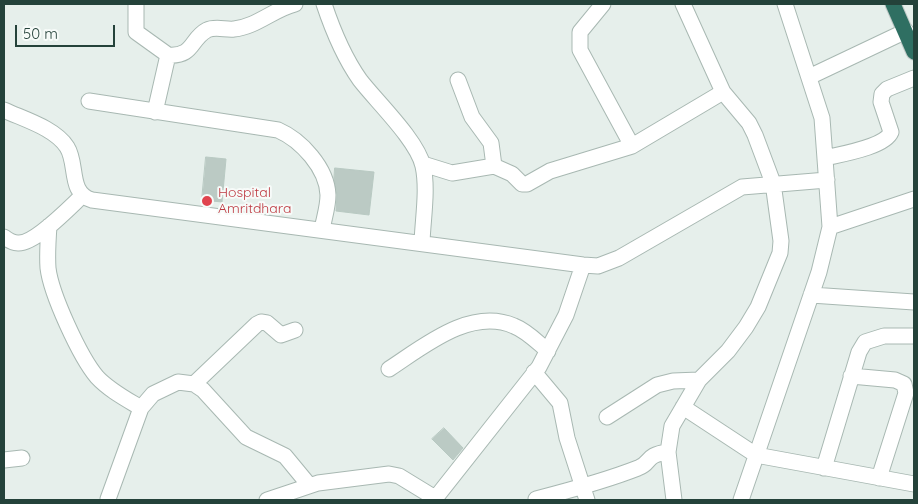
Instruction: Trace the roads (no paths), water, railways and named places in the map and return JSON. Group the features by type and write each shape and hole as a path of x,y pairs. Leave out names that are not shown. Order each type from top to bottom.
{"highway":[{"path":"893,4 914,52"}],"street":[{"path":"136,4 136,32 168,55 179,56 210,29 240,28 295,4"},
{"path":"324,4 334,36 345,57 359,79 410,142 423,164 422,242"},
{"path":"603,4 580,32 580,50 632,146"},
{"path":"674,500 668,452 672,426 699,380 728,352 758,307 780,253 781,229 773,184 749,123 723,92 683,4"},
{"path":"741,500 811,295 830,227 822,118 785,4"},
{"path":"809,77 906,31"},
{"path":"155,112 168,55"},
{"path":"825,158 878,144 886,139 891,132 882,102 882,94 887,89 914,78"},
{"path":"458,80 472,117 491,143 494,166"},
{"path":"423,164 452,173 494,166 512,174 522,184 527,184 550,171 632,146 723,92"},
{"path":"89,100 155,112 278,130 289,134 309,154 326,185 328,196 322,230"},
{"path":"4,110 61,139 72,156 76,186 83,196 92,200 422,242 583,265 598,266 619,258 742,187 827,180"},
{"path":"4,237 12,242 24,242 49,226 83,196"},
{"path":"830,227 914,199"},
{"path":"49,226 48,267 51,282 62,312 91,369 106,385 141,408"},
{"path":"267,500 309,485 389,474 399,476 435,499 534,372 548,351 566,315 583,265"},
{"path":"811,295 914,302"},
{"path":"194,384 257,324 261,322 267,323 281,335 295,330"},
{"path":"389,369 451,330 476,323 513,325 526,332 548,351"},
{"path":"824,468 851,376 859,352 865,342 884,336 914,336"},
{"path":"534,372 560,403 567,438 585,494"},
{"path":"851,376 895,380 904,384 906,393 880,478"},
{"path":"608,417 657,385 673,381 699,380"},
{"path":"108,499 141,408 153,394 178,382 194,384 203,390 246,436 285,456 309,485"},
{"path":"683,407 756,455 914,484"},
{"path":"536,499 585,494 640,467 654,454 668,452"},
{"path":"4,460 22,458"}],"place":[{"name":"Hospital Amritdhara","path":"207,201"}]}
